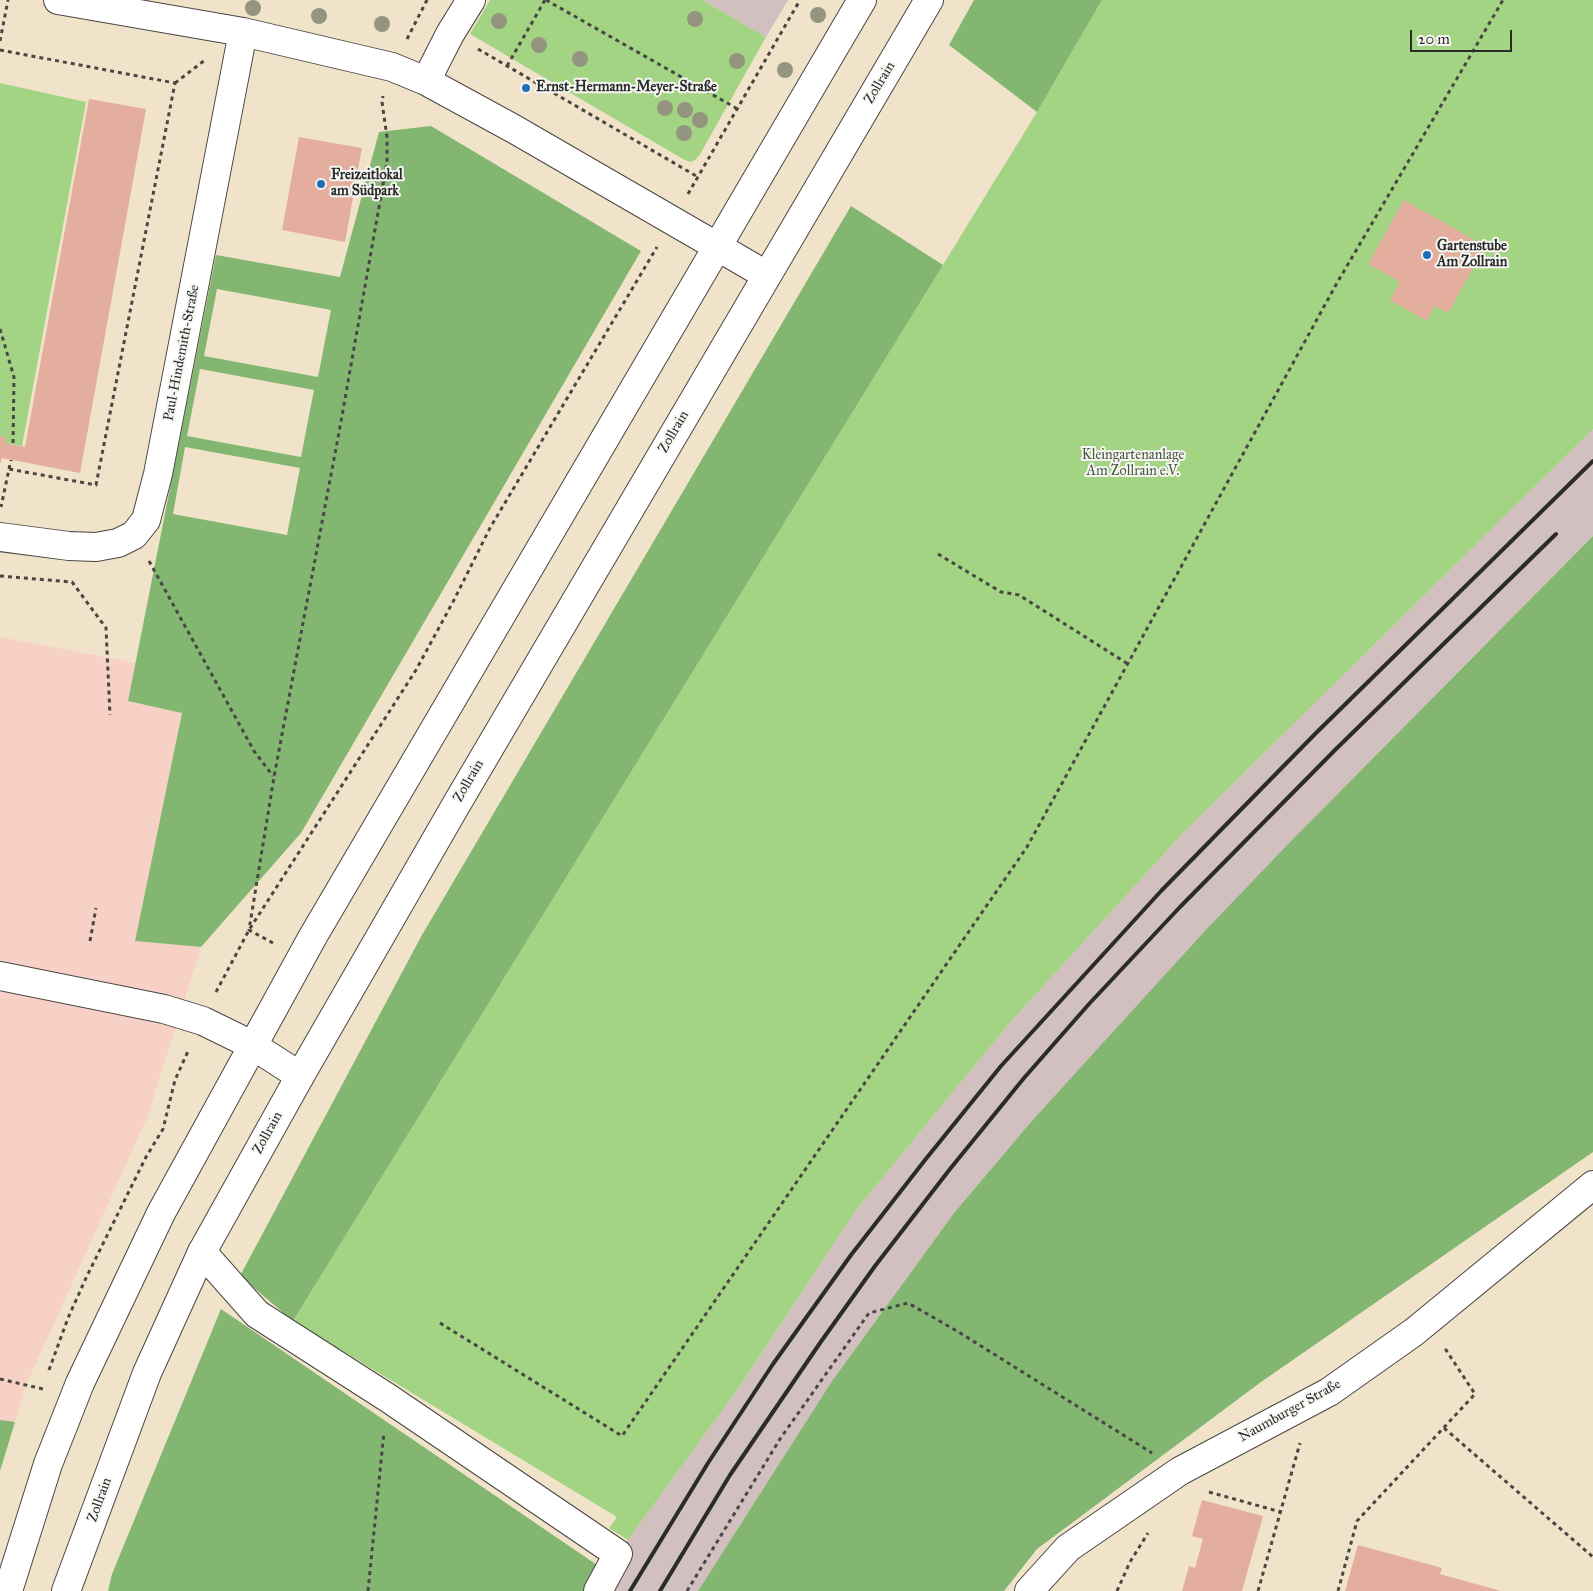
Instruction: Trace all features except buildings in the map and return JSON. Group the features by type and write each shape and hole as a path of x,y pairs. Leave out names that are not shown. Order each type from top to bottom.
{"main road":[{"path":"58,0 243,32 392,67 426,81 514,128 766,275"},
{"path":"426,81 450,34 471,0"},
{"path":"8,1591 48,1464 80,1383 161,1213 312,938 862,0"},
{"name":"Zollrain","path":"66,1591 147,1373 202,1252 300,1076 456,805 929,0"},
{"name":"Paul-Hindemith-Straße","path":"134,535 146,520 158,474 243,32"},
{"path":"0,537 69,546 96,547 118,543 134,535"},
{"path":"0,976 164,1008 202,1021 252,1045 300,1076"},
{"name":"Naumburger Straße","path":"1029,1591 1068,1548 1180,1471 1329,1392 1414,1332 1593,1185"},
{"path":"202,1252 257,1314 388,1398 618,1554 598,1591"}],"path":[{"path":"0,41 8,0"},
{"path":"250,930 274,777 340,427 387,162 387,137 382,102 392,67 427,0"},
{"path":"507,66 545,0 736,108"},
{"path":"48,1373 52,1357 86,1278 146,1157 163,1129 175,1080 224,975 250,930 416,670 490,528 698,177 736,108 800,0"},
{"path":"440,1323 622,1436 1028,848 1337,283 1502,0"},
{"path":"450,34 698,177"},
{"path":"0,50 176,82 96,485 9,469"},
{"path":"0,329 14,376 13,445"},
{"path":"0,515 11,460"},
{"path":"134,535 254,751 274,777"},
{"path":"938,554 1000,592 1019,595 1128,664"},
{"path":"0,576 72,582 106,628 110,715"},
{"path":"90,941 96,908"},
{"path":"687,1591 780,1439 869,1313 908,1303 957,1331 1180,1471"},
{"path":"1338,1591 1357,1521 1475,1394 1443,1345"},
{"path":"0,1379 44,1389"},
{"path":"42,1397 46,1381"},
{"path":"368,1591 388,1398"},
{"path":"1444,1428 1593,1557"},
{"path":"1258,1591 1302,1435"},
{"path":"1206,1492 1281,1512"}],"shaded area":[{"path":"702,0 788,0 766,37"},
{"path":"1593,429 1593,536 1292,840 1030,1123 954,1213 832,1381 698,1591 586,1591 628,1540 740,1386 856,1210 1008,1025 1182,834"},
{"path":"0,637 136,663 129,701 182,712 135,941 201,947 147,1118 26,1385 15,1422 0,1420"}],"green space":[{"path":"490,0 702,0 766,37 699,156 690,162 470,34"},
{"path":"974,0 1102,0 1037,112 949,45"},
{"name":"Kleingartenanlage Am Zollrain e.V.","path":"1102,0 1593,0 1593,429 1182,834 1008,1025 856,1210 740,1386 628,1540 609,1528 617,1517 293,1321 1037,112"},
{"path":"0,83 86,102 22,446 0,442"},
{"path":"431,126 641,251 301,833 201,947 135,941 182,713 128,701 216,255 340,277 379,132","holes":["217,289 331,310 318,377 204,356","200,369 314,390 301,457 187,436","185,447 300,468 287,535 173,514"]},
{"path":"851,206 943,265 293,1321 240,1276 422,935"},
{"path":"1593,536 1593,1152 1261,1382 1037,1549 1004,1591 698,1591 832,1381 954,1213 1030,1123 1204,932 1292,840"},
{"path":"221,1309 600,1567 587,1591 108,1591 112,1574"},
{"path":"0,1420 15,1422 0,1471"}],"railway":[{"path":"630,1591 708,1463 773,1364 851,1255 1001,1066 1162,890 1316,733 1593,461"},
{"path":"660,1591 730,1475 820,1343 875,1266 1024,1078 1089,1004 1180,907 1336,749 1556,534"}],"place":[{"name":"Ernst-Hermann-Meyer-Straße","path":"526,88"},
{"name":"Freizeitlokal am Südpark","path":"321,184"},
{"name":"Gartenstube Am Zollrain","path":"1427,255"}]}
